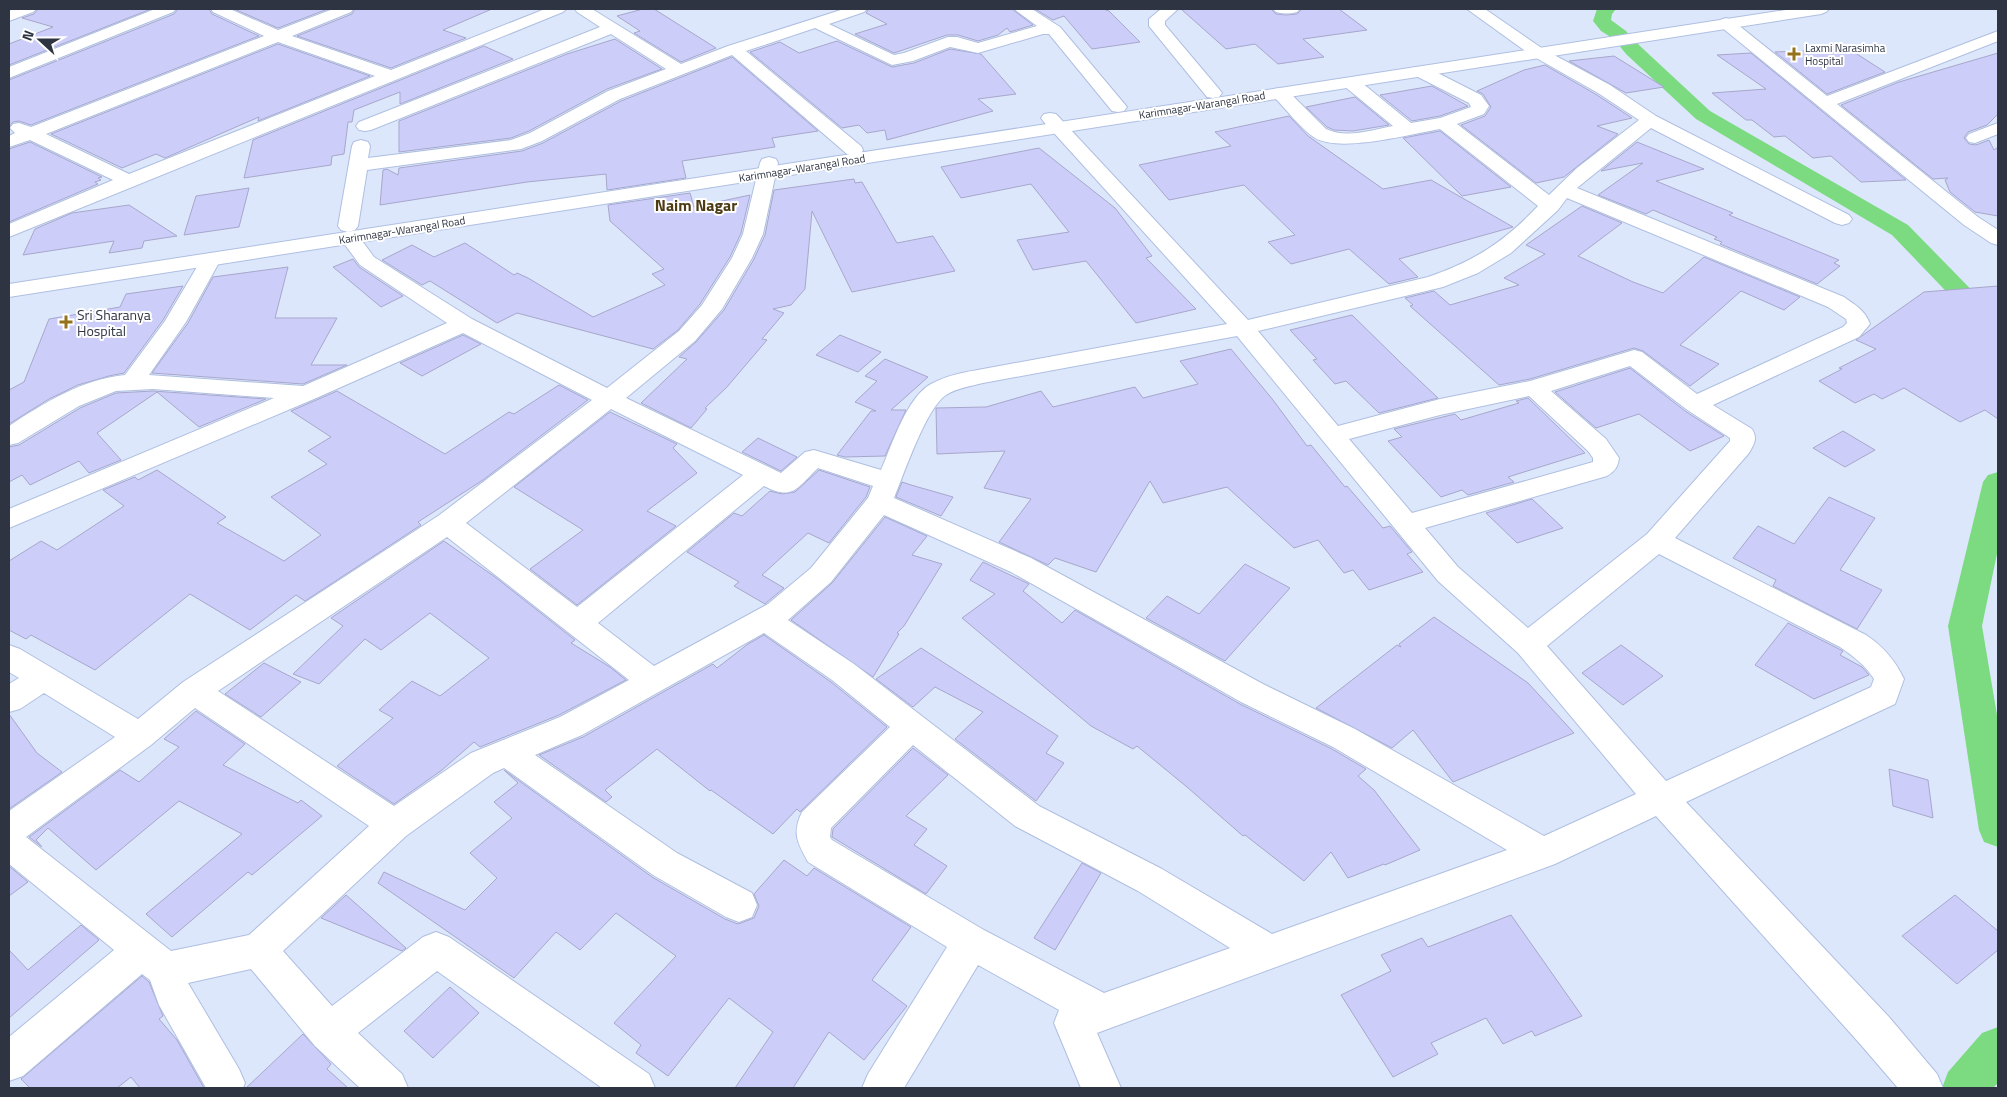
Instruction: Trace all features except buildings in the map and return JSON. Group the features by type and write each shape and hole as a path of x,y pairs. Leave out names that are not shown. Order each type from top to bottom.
{"main road":[{"path":"9,16 28,9"},
{"path":"9,73 168,9"},
{"path":"218,9 277,36 392,76"},
{"path":"9,142 346,9"},
{"path":"9,231 127,180 364,88 558,9"},
{"path":"582,9 679,70"},
{"path":"358,165 514,145 536,137 614,95 734,49 859,9"},
{"path":"1022,9 1054,30 1118,107"},
{"path":"1170,9 1156,19 1157,26 1213,93"},
{"path":"1281,9 1292,9"},
{"path":"1475,9 1533,49 1604,89 1650,120 1842,219"},
{"path":"1695,25 1776,9"},
{"path":"1695,25 1726,23 1821,9"},
{"path":"816,23 892,60 907,58 948,42 978,48 1042,29 1054,30"},
{"path":"1726,23 1971,221 1998,239"},
{"name":"Karimnagar-Warangal Road","path":"9,277 349,232 1054,123 1118,107 1695,25"},
{"path":"365,126 612,28"},
{"path":"1824,103 1998,36"},
{"path":"734,49 854,150"},
{"name":"Karimnagar-Warangal Road","path":"768,168 854,150 1280,93 1420,71 1533,49"},
{"path":"1280,93 1320,133 1328,137 1349,139 1444,123 1473,114 1478,110 1478,102 1420,71"},
{"path":"1350,82 1407,129"},
{"path":"364,88 365,126 349,232 367,261 464,324 608,399 784,485 810,459 817,458 1021,565 1252,693 1344,738 1543,853"},
{"path":"9,1062 153,960 258,950 394,825 482,763 571,726 651,680 778,612 821,575 883,492 922,406 939,390 959,381 1243,328 1435,282 1482,263 1504,248 1558,198 1650,120"},
{"path":"9,123 127,180"},
{"path":"1054,123 1243,328 1448,574 1528,645 1661,799 1875,1031 1923,1088"},
{"path":"1444,123 1558,198 1836,302 1856,316 1859,324 1851,332 1695,404"},
{"path":"1975,138 1998,128"},
{"path":"9,830 140,736 194,691 448,523 687,336 711,309 742,258 753,234 768,168"},
{"path":"1971,221 1998,228"},
{"name":"Karimnagar-Warangal Road","path":"9,290 211,260 349,232"},
{"path":"132,382 175,322 211,260"},
{"path":"9,519 306,394 464,324"},
{"path":"1333,435 1440,407 1534,388 1634,357 1695,404 1743,435 1740,447 1657,541 1528,645"},
{"path":"9,436 42,416 86,394 110,385 132,382 306,394"},
{"path":"1406,524 1598,470 1605,466 1606,458 1598,445 1534,388"},
{"path":"578,624 761,474"},
{"path":"448,523 651,680"},
{"path":"1101,1088 1073,1023 1543,853 1884,695 1889,679 1884,667 1868,651 1850,639 1657,541"},
{"path":"765,619 843,672 1027,816 1150,880 1269,952"},
{"path":"9,657 42,679 140,736"},
{"path":"9,700 42,679"},
{"path":"194,691 394,825"},
{"path":"912,726 814,822 813,839 820,851 971,942 1103,1012"},
{"path":"508,753 665,864 739,905"},
{"path":"9,844 153,960 225,1083"},
{"path":"882,1088 971,942"},
{"path":"329,1032 436,948 635,1088"},
{"path":"258,950 329,1032 388,1088"}],"waterway":[{"path":"1607,9 1603,13 1602,21 1607,27 1620,35 1633,50 1703,115 1900,230 1998,331"},
{"path":"1998,482 1965,626 1998,830"},
{"path":"1964,1088 1998,1049"}],"place":[{"name":"Laxmi Narasimha Hospital","path":"1794,54"},
{"name":"Sri Sharanya Hospital","path":"66,322"}],"district":[{"name":"Naim Nagar","path":"696,205"}]}
